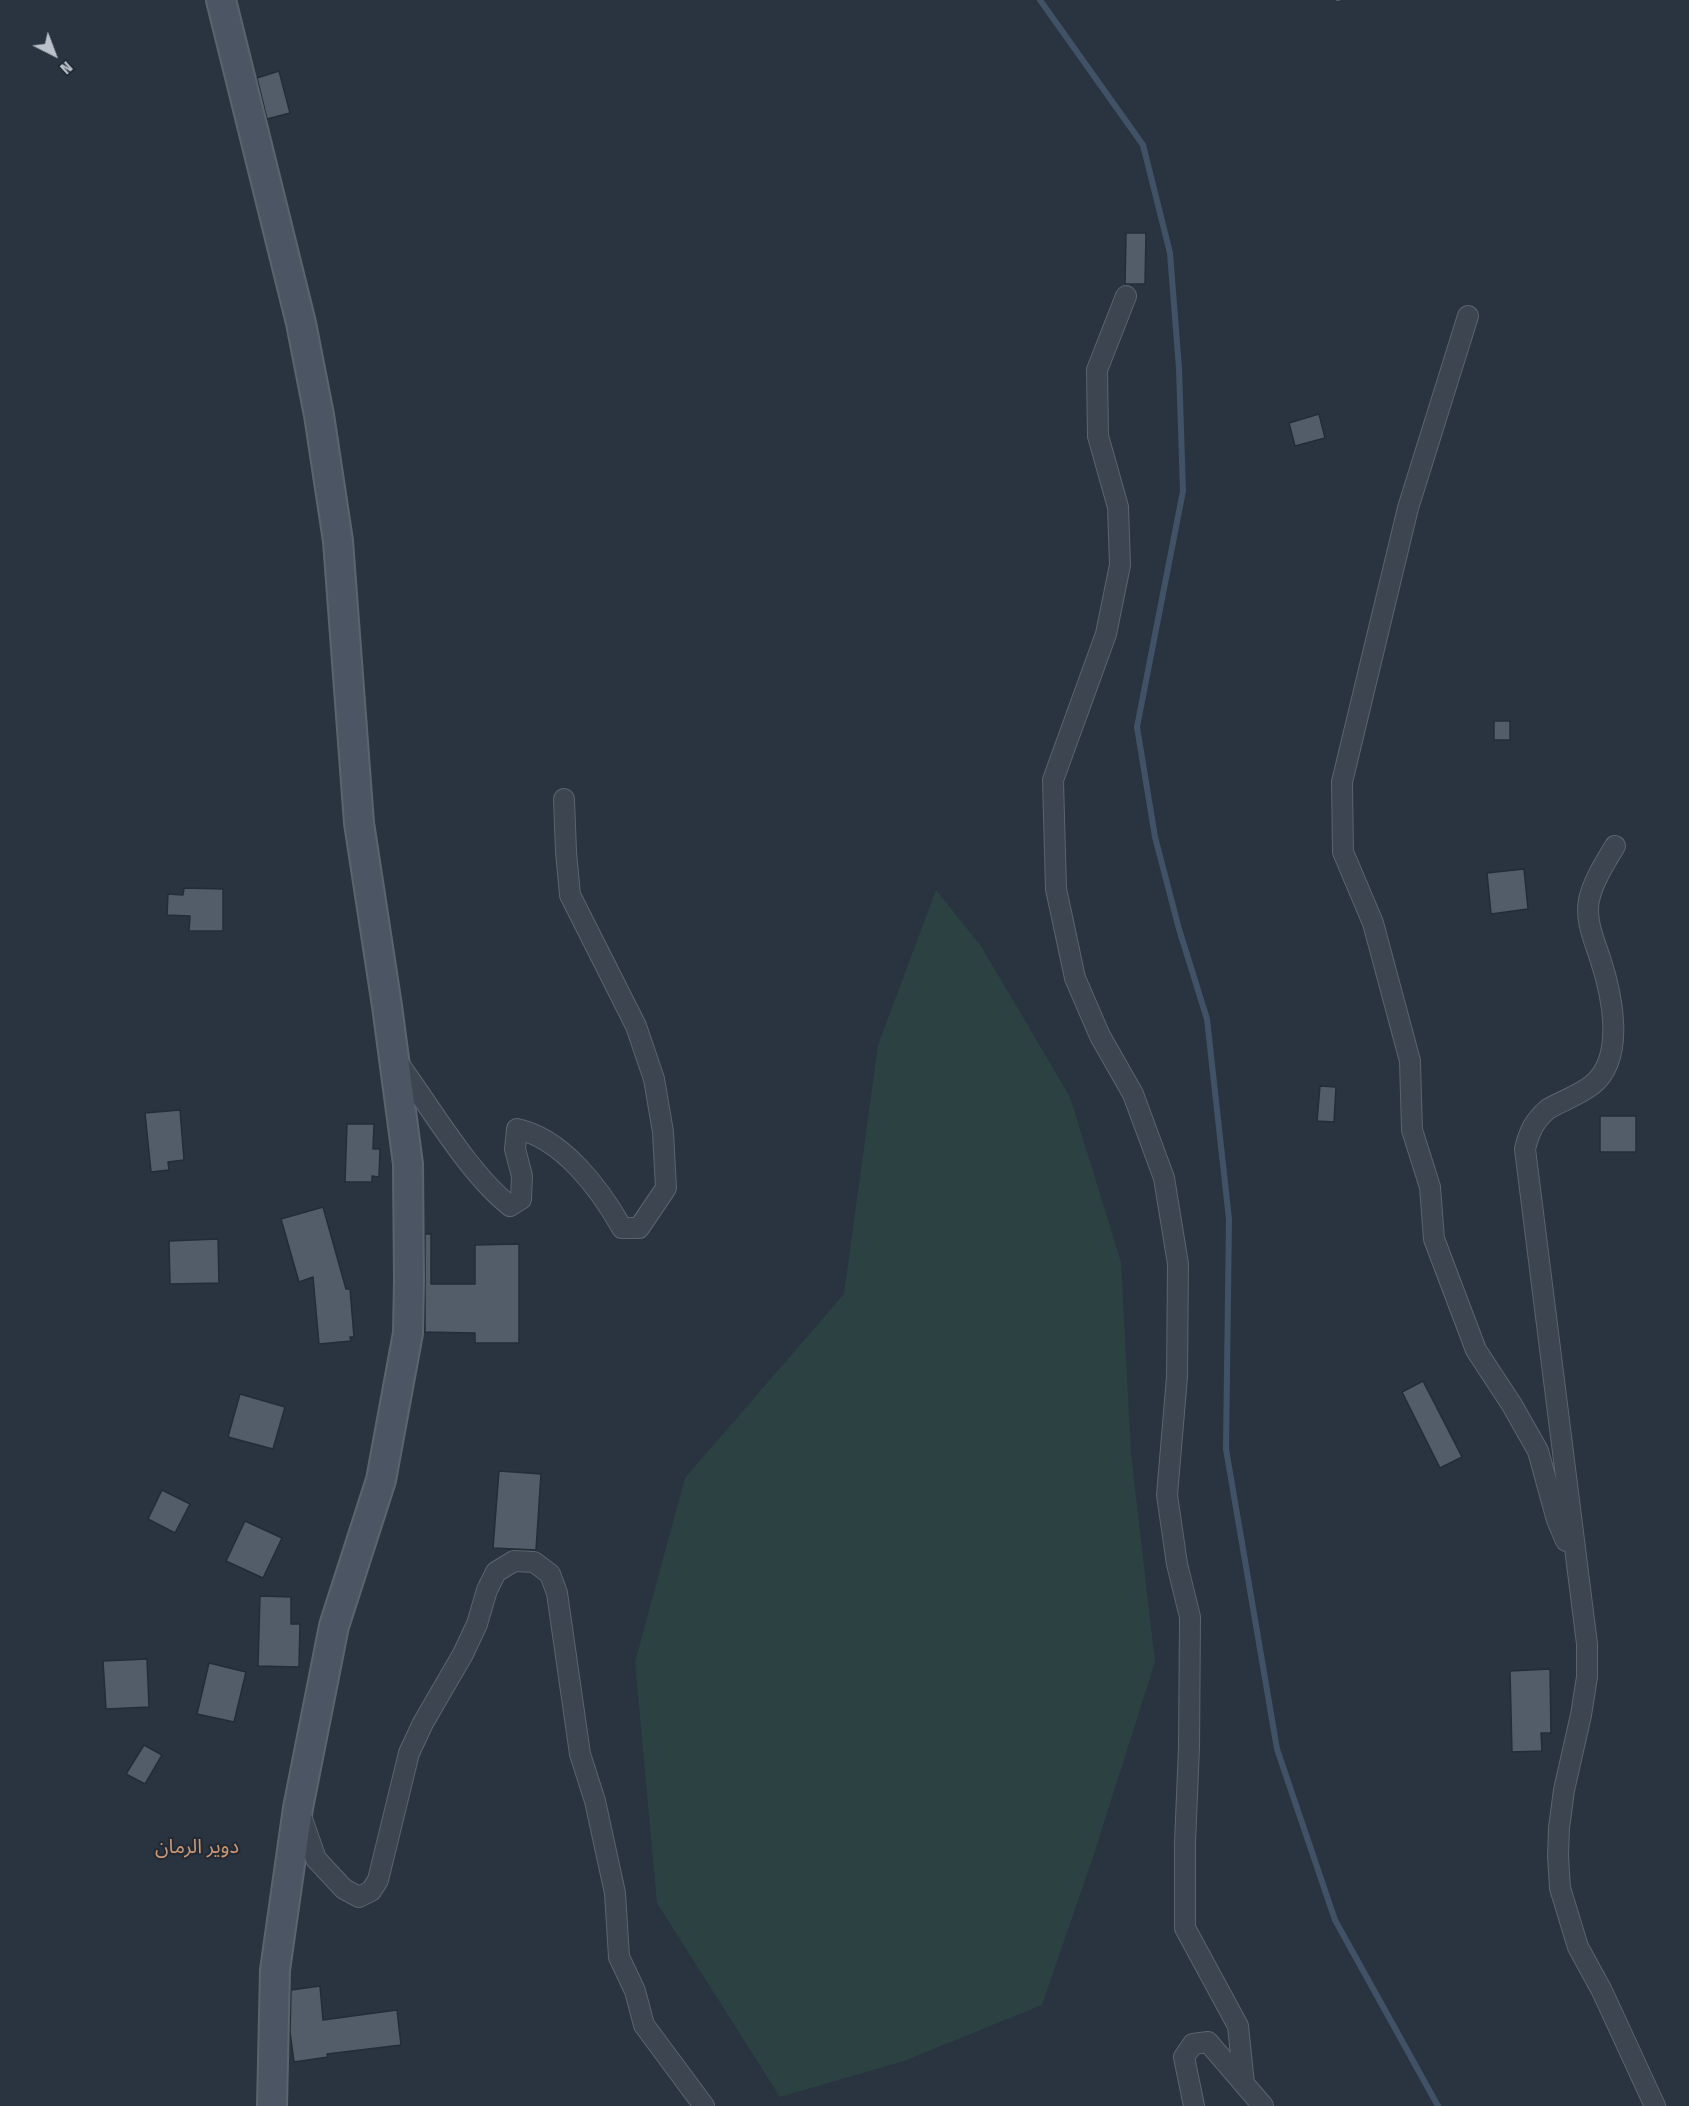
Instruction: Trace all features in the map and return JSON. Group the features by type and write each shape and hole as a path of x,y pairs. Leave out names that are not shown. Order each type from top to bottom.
{"street":[{"path":"220,0 301,323 311,368 333,500 344,602 348,688 359,823 408,1164 408,1334 381,1480 334,1626 298,1808 275,1970 272,2106"},
{"path":"1126,296 1097,370 1098,436 1118,507 1120,565 1106,634 1053,780 1056,889 1075,978 1100,1036 1133,1094 1164,1178 1178,1264 1177,1377 1167,1495 1177,1564 1190,1617 1185,1928 1238,2026 1244,2084"},
{"path":"1468,316 1408,508 1342,782 1343,852 1374,923 1410,1061 1412,1130 1430,1187 1434,1239 1476,1350 1512,1405 1538,1451 1557,1520 1576,1566"},
{"path":"394,1057 494,1193 510,1206 521,1198 522,1176 515,1149 517,1129 531,1132 555,1146 575,1164 612,1210 622,1228 639,1228 666,1188 663,1132 654,1079 636,1026 570,895 564,799"},
{"path":"1614,846 1594,885 1589,900 1588,914 1609,990 1613,1029 1610,1060 1594,1084 1541,1114 1534,1123 1525,1149 1587,1644 1587,1677 1564,1790 1559,1828 1560,1888 1578,1947 1602,1991 1655,2106"},
{"path":"298,1808 316,1859 344,1888 359,1897 371,1891 378,1880 409,1753 423,1723 463,1654 496,1572 514,1561 534,1562 550,1574 557,1593 580,1754 595,1801 615,1893 619,1957 635,1991 644,2025 704,2106"},
{"path":"1194,2106 1184,2057 1192,2044 1208,2042 1263,2106"}],"green space":[{"path":"936,890 981,946 1070,1097 1121,1262 1131,1453 1155,1662 1094,1854 1042,2005 904,2061 780,2097 657,1903 635,1662 685,1478 844,1294 878,1045"}],"building":[{"path":"279,71 290,113 267,119 257,78"},
{"path":"1126,233 1146,233 1145,284 1125,284"},
{"path":"1319,414 1325,438 1295,446 1289,423"},
{"path":"1494,721 1510,721 1510,740 1494,740"},
{"path":"1524,869 1528,909 1491,914 1487,873"},
{"path":"184,888 223,889 223,931 189,931 190,916 167,915 168,894 183,895"},
{"path":"1320,1086 1336,1087 1334,1122 1317,1121"},
{"path":"180,1110 184,1160 168,1162 169,1170 151,1172 145,1113"},
{"path":"1600,1116 1636,1116 1636,1152 1600,1152"},
{"path":"347,1124 374,1124 373,1149 380,1149 379,1177 372,1176 372,1182 345,1182"},
{"path":"323,1207 346,1289 350,1289 354,1337 350,1337 351,1341 319,1344 313,1277 299,1282 281,1219"},
{"path":"425,1234 431,1234 431,1284 475,1284 475,1245 519,1244 519,1343 475,1343 475,1333 425,1332"},
{"path":"218,1239 219,1283 170,1284 169,1241"},
{"path":"1423,1381 1462,1457 1440,1468 1402,1392"},
{"path":"240,1394 285,1407 273,1449 228,1437"},
{"path":"499,1471 541,1474 536,1550 493,1548"},
{"path":"162,1490 190,1504 175,1533 148,1519"},
{"path":"245,1521 282,1538 263,1578 226,1561"},
{"path":"260,1596 291,1597 291,1624 300,1624 299,1667 258,1666"},
{"path":"147,1659 149,1707 106,1709 103,1661"},
{"path":"209,1663 246,1672 234,1722 197,1714"},
{"path":"1550,1669 1551,1733 1541,1733 1542,1751 1512,1752 1510,1671"},
{"path":"144,1745 162,1755 145,1784 126,1774"},
{"path":"320,1986 323,2020 397,2010 401,2045 327,2054 328,2057 294,2062 290,2032 291,1990"}],"waterway":[{"path":"1040,0 1143,145 1170,253 1179,368 1183,491 1137,727 1155,837 1179,929 1207,1019 1229,1219 1226,1449 1277,1749 1335,1920 1438,2106"}],"district":[{"name":"دوير الرمان","path":"197,1847"}]}
